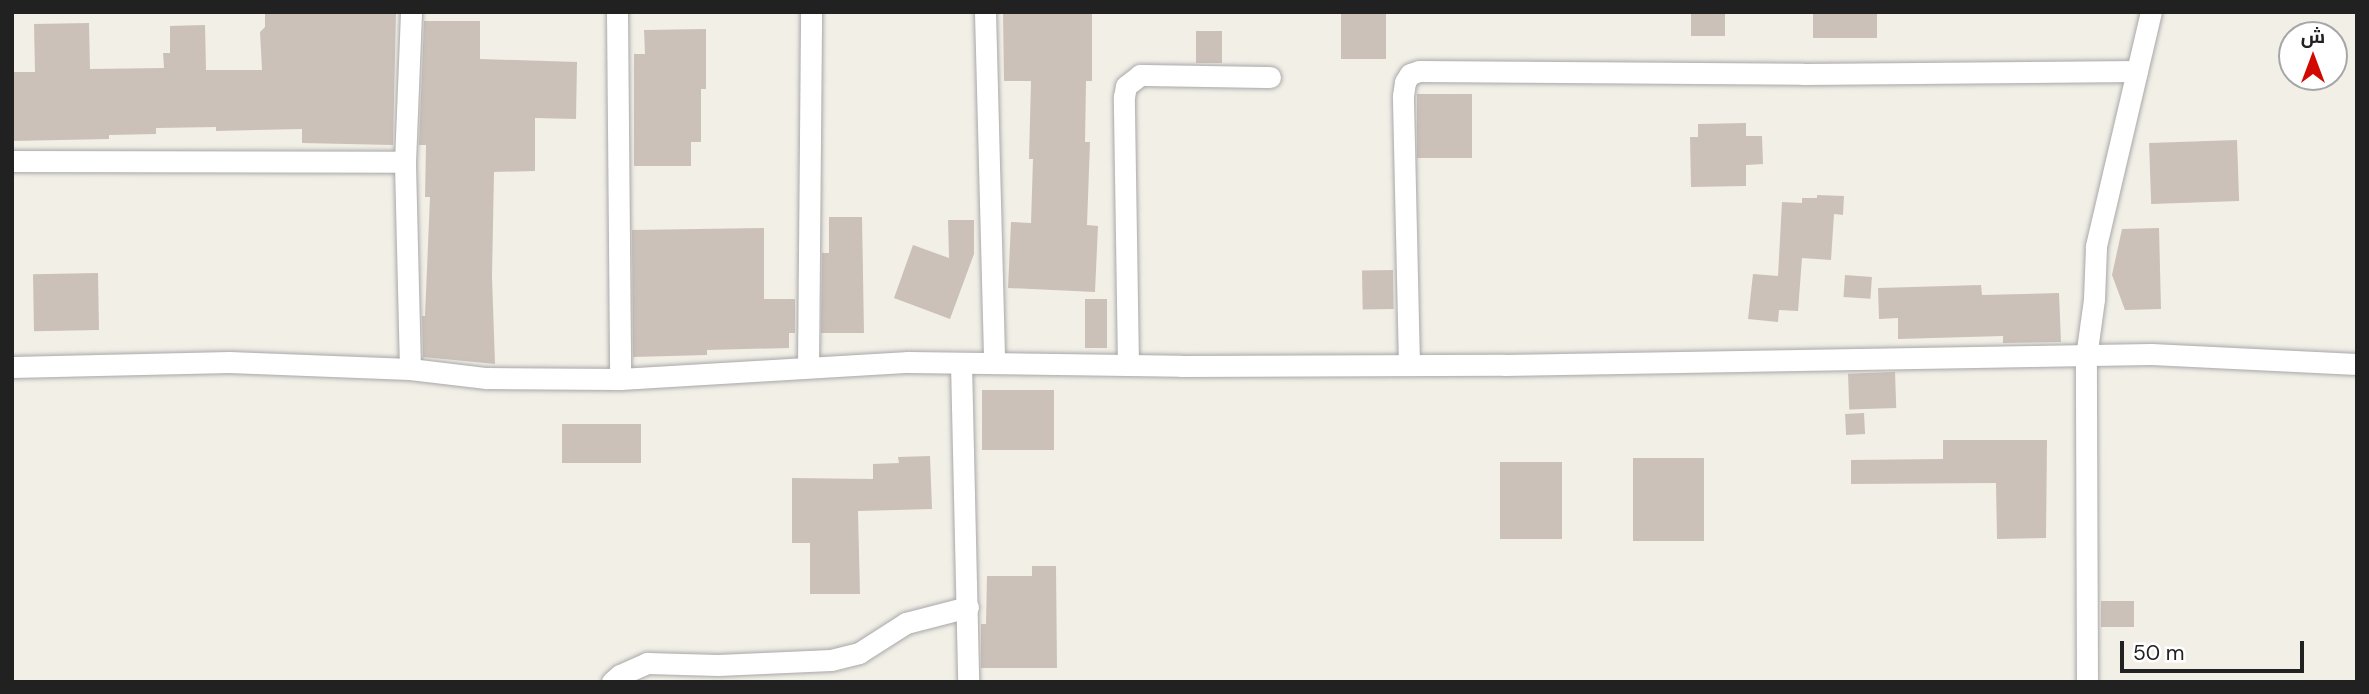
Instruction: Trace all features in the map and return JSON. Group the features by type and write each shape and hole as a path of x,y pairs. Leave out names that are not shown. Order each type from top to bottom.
{"street":[{"path":"410,369 405,162 411,12"},
{"path":"617,12 620,379"},
{"path":"808,367 811,12"},
{"path":"985,12 994,363"},
{"path":"2087,682 2086,357 2094,299 2096,246 2151,12"},
{"path":"1409,365 1403,96 1405,82 1410,74 1419,71 1802,74 2137,71"},
{"path":"1128,365 1126,86 1140,75 1270,77"},
{"path":"12,161 405,162"},
{"path":"12,367 229,362 410,369 486,378 620,379 808,367 961,363 1409,365 2151,354 2357,364"},
{"path":"961,363 968,682"},
{"path":"612,682 647,663 772,664 831,660 859,653 906,623 968,607"}],"building":[{"path":"265,12 396,12 393,145 302,143 302,129 216,131 216,127 156,128 156,134 109,135 109,139 12,141 12,72 35,72 34,24 89,23 90,69 164,68 163,53 170,53 170,26 205,25 206,70 262,70 260,32 265,27"},
{"path":"1003,12 1092,12 1092,81 1086,81 1085,142 1090,142 1087,225 1098,226 1095,292 1008,288 1011,222 1031,223 1033,159 1029,159 1031,81 1004,81"},
{"path":"1341,12 1386,12 1386,59 1341,59"},
{"path":"1691,12 1725,12 1725,36 1691,36"},
{"path":"1813,12 1877,12 1877,38 1813,38"},
{"path":"424,21 480,21 480,59 577,62 576,119 535,118 535,171 494,172 492,277 495,364 423,357 422,316 425,316 430,197 425,197 426,145 419,145"},
{"path":"706,29 706,89 701,89 701,142 691,142 691,166 634,166 634,54 645,54 644,30"},
{"path":"1196,31 1222,31 1222,63 1196,63"},
{"path":"1417,94 1472,94 1472,158 1417,158"},
{"path":"1746,123 1746,136 1762,136 1763,164 1746,165 1746,186 1691,187 1690,137 1698,137 1698,124"},
{"path":"2237,140 2239,201 2151,204 2149,143"},
{"path":"1817,195 1844,196 1843,215 1834,214 1831,260 1802,258 1798,311 1779,310 1778,322 1748,319 1753,274 1778,276 1782,202 1802,203 1802,198 1817,198"},
{"path":"829,217 862,217 864,333 821,333 822,253 829,253"},
{"path":"948,220 974,220 974,254 950,319 894,298 913,245 949,258"},
{"path":"764,228 764,299 795,299 795,333 789,333 789,348 707,350 707,355 633,357 632,230"},
{"path":"2159,228 2161,309 2125,310 2112,275 2122,229"},
{"path":"1393,270 1394,309 1363,310 1362,271"},
{"path":"98,273 99,330 34,331 33,274"},
{"path":"1845,275 1872,277 1870,299 1843,297"},
{"path":"1981,285 1982,295 2059,293 2061,342 2003,343 2003,336 1898,339 1898,318 1879,319 1878,288"},
{"path":"1085,299 1107,299 1107,348 1085,348"},
{"path":"1895,372 1896,408 1849,410 1848,374"},
{"path":"982,390 1054,390 1054,450 982,450"},
{"path":"1864,413 1865,434 1846,435 1845,414"},
{"path":"562,424 641,424 641,463 562,463"},
{"path":"1943,440 2047,440 2046,538 1997,539 1996,483 1851,484 1851,460 1943,459"},
{"path":"930,456 932,509 858,511 860,594 810,594 810,543 792,543 792,478 873,479 873,464 899,463 898,457"},
{"path":"1633,458 1704,458 1704,541 1633,541"},
{"path":"1500,462 1562,462 1562,539 1500,539"},
{"path":"1032,566 1056,566 1057,668 981,668 981,624 986,624 987,576 1032,576"},
{"path":"2101,601 2134,601 2134,627 2101,627"}]}
